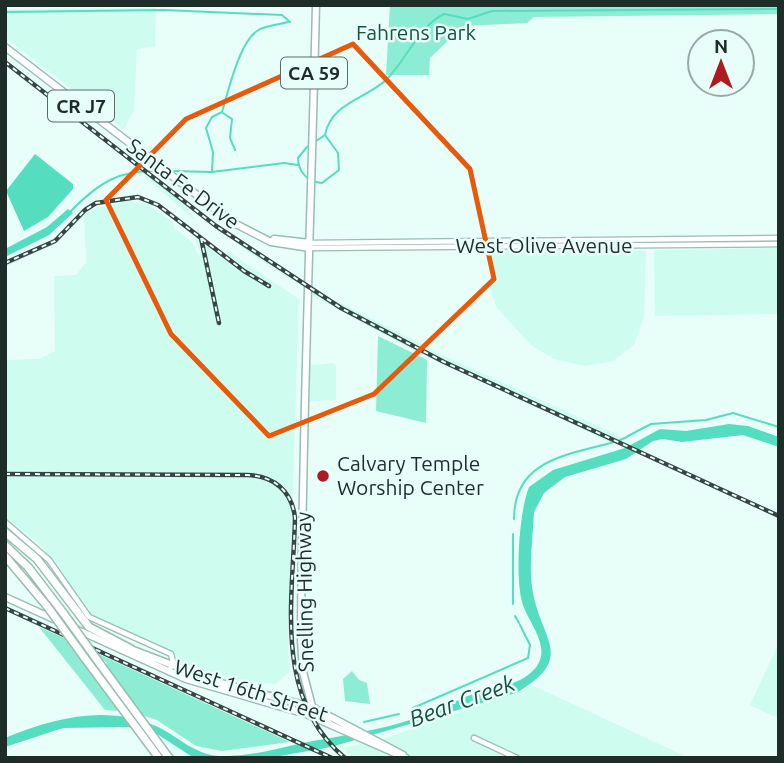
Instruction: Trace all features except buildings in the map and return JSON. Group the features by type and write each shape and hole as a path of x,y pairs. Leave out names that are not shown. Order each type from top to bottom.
{"highway":[{"path":"5,532 47,570 89,627 131,649"},
{"path":"5,545 27,567 64,614 169,758"},
{"path":"5,556 47,606 159,758"}],"main road":[{"name":"CA 59","path":"310,246 316,5"},
{"name":"Santa Fe Drive","path":"5,47 232,222 279,245 310,246"},
{"name":"West Olive Avenue","path":"310,246 404,242 779,238"},
{"path":"386,248 404,242"},
{"name":"West Olive Avenue","path":"310,246 386,248 779,244"},
{"name":"Snelling Highway","path":"310,246 306,305 301,640 307,688 313,708"},
{"path":"5,523 49,560 89,617 168,652 173,656 171,669"},
{"name":"West 16th Street","path":"5,597 171,669 328,713 406,758"},
{"name":"West 16th Street","path":"89,635 131,649 207,686 330,723 406,758"},
{"path":"297,703 307,699 307,688"},
{"path":"310,698 328,713"},
{"path":"274,704 307,712 313,708 330,723"},
{"path":"474,738 517,758"}],"highlighted area":[{"path":"353,44 470,169 494,279 374,394 269,436 171,334 106,200 186,119"}],"shaded area":[{"path":"156,8 155,46 137,49 134,110 124,130 5,37 5,9"},
{"path":"148,172 234,236 301,281 303,287 257,258 184,204 196,221 145,177"},
{"path":"129,195 151,199 198,234 195,223 203,238 227,256 227,251 299,299 289,672 276,684 229,680 179,664 169,651 91,615 42,546 5,517 5,360 39,359 55,351 54,276 76,275 86,262 84,216 53,245 5,267 5,262 52,242 84,209 95,202","holes":["128,198 154,204 195,238 201,254 198,255 193,243 174,228 173,222 147,204 128,201 88,210 107,201"]},
{"path":"779,248 779,314 655,316 654,251"},
{"path":"495,250 646,251 644,317 634,345 613,361 585,366 554,359 532,346 497,308 490,289 491,254"},
{"path":"313,289 451,359 620,436 620,441 612,443 403,345 313,296"},
{"path":"334,363 336,400 310,401 310,365"},
{"path":"779,643 779,719 750,705"},
{"path":"534,686 689,758 354,758 342,748 383,739"}],"green space":[{"name":"Fahrens Park","path":"390,5 779,5 779,14 534,17 527,23 463,26 430,58 429,75 386,75"},
{"path":"378,336 427,360 426,423 376,411"},
{"path":"39,627 64,638 120,711 105,710"},
{"path":"94,652 290,742 222,751 196,746 157,720 141,715 105,666 107,663"},
{"path":"352,671 359,680 367,683 370,704 345,701 343,679"}],"water":[{"path":"35,154 73,184 73,189 48,217 24,231 6,191"},
{"path":"68,209 73,213 49,235 5,257 5,249 47,227"},
{"name":"Bear Creek","path":"729,424 748,426 779,437 779,447 743,435 682,442 663,439 653,441 626,459 565,477 544,493 534,512 531,573 537,610 550,648 550,659 534,681 516,693 331,747 268,758 194,758 157,734 128,727 63,728 5,747 5,738 24,731 61,720 100,715 139,720 158,727 210,755 249,754 402,723 465,697 523,679 537,666 541,658 540,642 522,602 519,577 521,528 529,487 553,470 625,448 660,429 686,431"}],"waterway":[{"path":"325,135 334,115 387,79 427,27 444,14 468,19 492,11 779,9"},
{"path":"5,12 164,10 282,15 290,22"},
{"path":"212,171 213,152 206,128 212,117 222,112 235,68 245,46 260,29 288,22"},
{"path":"223,113 232,119 230,138 235,150"},
{"path":"325,135 338,153 339,170 322,183 312,181 305,175 298,158 307,147 325,135"},
{"path":"172,171 212,172 284,163 298,165"},
{"path":"70,212 101,185 122,175 163,171"},
{"path":"628,436 651,424 706,420 733,413 779,427"},
{"path":"620,440 627,437"},
{"path":"514,519 516,499 523,483 534,472 562,456 614,442"},
{"path":"513,534 513,604"},
{"path":"515,616 519,623"},
{"name":"Bear Creek","path":"413,708 528,658 530,645 520,625"},
{"name":"Bear Creek","path":"364,722 399,714"}],"railway":[{"path":"5,62 216,226 341,308 444,362 779,516"},
{"path":"5,263 55,241 85,210 96,203 138,197 158,205 244,271 269,286"},
{"path":"201,238 219,323"},
{"path":"5,474 247,475 265,478 280,487 290,500 295,518 291,615 297,678 307,707 322,734 345,758"},
{"path":"5,608 332,758"}],"place":[{"name":"Calvary Temple Worship Center","path":"323,476"}]}
